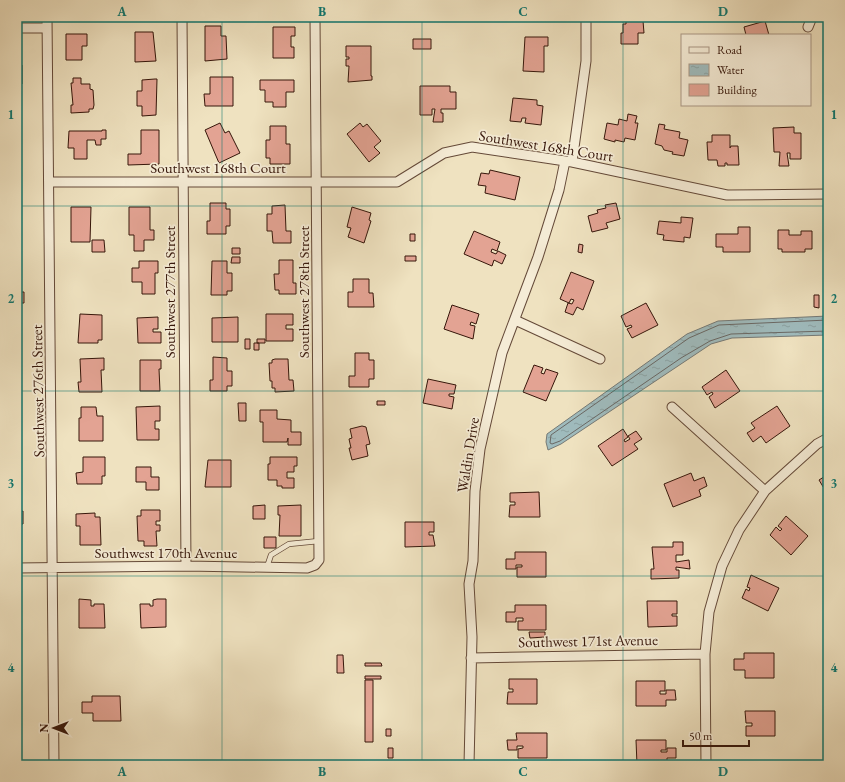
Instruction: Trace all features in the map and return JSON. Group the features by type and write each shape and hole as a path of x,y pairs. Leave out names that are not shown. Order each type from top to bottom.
{"street":[{"name":"Southwest 276th Street","path":"47,17 54,567 54,765"},
{"name":"Southwest 277th Street","path":"182,17 186,566"},
{"name":"Southwest 278th Street","path":"315,17 319,541 319,560 315,565"},
{"name":"Waldin Drive","path":"469,765 471,658 469,584 473,561 475,491 480,449 502,353 515,320 569,161 586,61 586,17"},
{"path":"808,27 812,17"},
{"path":"17,28 47,28"},
{"name":"Southwest 168th Court","path":"50,182 397,182 444,153 472,147 569,161 727,195 828,194"},
{"path":"515,320 600,358"},
{"path":"672,408 765,491"},
{"path":"706,765 705,654 709,612 722,566 739,530 765,491 817,444 828,438"},
{"name":"Southwest 170th Avenue","path":"17,568 186,566 307,568 315,565"},
{"name":"Southwest 171st Avenue","path":"471,658 705,654"}],"lane":[{"path":"267,567 272,555 289,544 319,541"}],"water":[{"path":"828,316 828,335 732,338 711,344 561,444 548,450 546,442 547,434 687,334 718,321"}],"building":[{"path":"626,17 649,17 646,21 643,21 644,33 638,33 638,44 621,44 621,33 623,33 623,24 626,24"},
{"path":"765,21 769,34 746,34 744,27"},
{"path":"205,26 221,26 221,36 226,36 227,59 205,61"},
{"path":"273,27 295,27 295,36 291,36 291,47 294,47 294,58 273,58"},
{"path":"135,32 153,32 156,61 135,62"},
{"path":"66,34 87,34 87,46 82,46 82,60 66,60"},
{"path":"525,37 548,37 548,46 544,46 544,72 523,71"},
{"path":"413,39 431,39 431,49 413,49"},
{"path":"346,46 371,46 372,80 348,82 349,66 346,66 346,59 349,59 349,57 346,57"},
{"path":"17,65 22,65 22,84 20,84 20,89 17,89"},
{"path":"210,77 233,77 233,106 205,106 204,94 210,94"},
{"path":"73,78 81,78 81,84 90,84 90,89 93,90 94,105 93,109 89,109 89,112 71,113 71,105 73,105 71,83 73,83"},
{"path":"157,79 156,115 142,116 142,106 137,106 137,91 142,91 142,80"},
{"path":"260,80 294,80 294,92 286,92 286,107 273,107 273,102 265,102 265,90 260,90"},
{"path":"420,86 450,86 450,92 456,92 456,109 441,109 441,113 443,113 443,122 433,122 435,109 432,109 432,115 420,115"},
{"path":"513,98 537,100 537,105 543,106 541,125 525,123 526,118 522,118 521,122 510,121"},
{"path":"628,114 637,116 635,123 638,123 635,140 625,138 624,142 615,140 615,142 604,139 607,123 618,125 619,119 627,121"},
{"path":"220,123 225,133 229,131 240,153 219,163 205,130"},
{"path":"360,123 363,127 367,124 381,141 374,147 380,153 369,162 347,134"},
{"path":"659,124 665,125 664,129 680,132 679,138 688,140 684,156 672,154 673,152 664,150 662,146 655,144"},
{"path":"270,126 286,126 286,144 290,144 290,164 270,164 270,158 266,158 266,140 270,140"},
{"path":"794,127 794,133 801,133 801,159 790,159 790,153 787,153 789,166 779,166 780,152 774,152 773,128"},
{"path":"106,130 106,139 101,139 101,145 96,145 95,140 87,140 87,159 74,159 74,148 68,148 69,131"},
{"path":"141,130 159,130 159,164 128,165 128,154 141,154"},
{"path":"712,135 730,135 730,148 731,146 738,146 739,165 727,165 727,163 725,163 725,166 718,166 717,160 708,160 707,142 712,142"},
{"path":"490,170 520,177 515,200 485,193 486,186 478,185 481,173 489,174"},
{"path":"210,203 226,203 226,209 230,209 230,226 226,226 226,234 207,234 207,221 210,221"},
{"path":"616,203 620,219 606,223 608,228 592,232 588,216 598,213 597,210 606,208 605,205"},
{"path":"285,205 286,231 291,231 291,243 273,243 272,231 267,231 267,214 272,214 272,206"},
{"path":"71,207 91,207 90,242 71,242"},
{"path":"129,207 150,207 150,230 154,230 154,240 144,240 144,251 134,251 134,235 129,235"},
{"path":"352,207 371,213 369,220 371,221 364,243 348,237 351,228 347,227"},
{"path":"681,217 693,218 690,238 684,237 684,242 663,240 664,235 657,234 659,221 681,223"},
{"path":"738,227 750,227 750,252 723,252 723,247 716,247 716,234 738,234"},
{"path":"778,230 789,230 789,235 801,235 801,231 812,231 812,249 805,249 805,252 782,252 782,249 778,249"},
{"path":"474,231 500,242 497,251 492,249 491,252 496,254 498,251 506,255 502,264 494,260 492,266 464,254"},
{"path":"410,234 415,234 415,241 410,241"},
{"path":"92,240 104,240 105,252 92,252"},
{"path":"579,244 583,245 582,253 578,252"},
{"path":"232,248 240,248 240,254 232,254"},
{"path":"405,256 416,256 416,261 405,261"},
{"path":"232,257 240,257 240,263 231,263"},
{"path":"279,260 293,260 293,283 296,283 296,294 279,294 279,290 275,290 274,274 279,274"},
{"path":"139,261 158,261 158,273 155,273 155,294 142,294 142,282 132,282 132,268 139,268"},
{"path":"212,261 227,261 227,273 232,273 232,291 227,291 227,295 211,295"},
{"path":"571,272 594,281 583,310 577,307 573,315 565,312 568,303 572,304 574,300 571,299 569,303 560,299"},
{"path":"353,279 369,279 369,293 373,293 374,307 348,307 348,292 353,292"},
{"path":"17,292 24,292 24,303 17,303"},
{"path":"814,295 819,295 819,308 814,307"},
{"path":"646,303 658,325 632,338 627,329 632,327 631,325 626,327 621,316"},
{"path":"452,305 479,314 476,324 471,322 470,325 475,326 473,339 444,329"},
{"path":"80,314 102,315 102,340 98,340 98,343 78,343"},
{"path":"266,314 293,314 293,325 286,325 286,329 293,329 293,341 266,341"},
{"path":"158,317 158,329 153,329 153,332 161,332 161,343 138,343 137,318"},
{"path":"238,317 238,342 212,342 212,318"},
{"path":"245,339 250,339 250,349 245,349"},
{"path":"257,339 265,339 265,343 257,343"},
{"path":"254,343 259,343 259,350 254,350"},
{"path":"355,353 369,353 369,360 374,360 374,379 369,379 369,387 349,387 349,376 355,376"},
{"path":"213,357 227,358 227,371 232,371 232,386 227,386 227,391 210,391 210,380 213,380"},
{"path":"104,358 104,370 101,370 102,392 79,392 78,382 81,382 80,359"},
{"path":"288,359 289,380 293,380 294,391 275,392 275,388 272,388 269,363 272,363 272,360"},
{"path":"140,360 161,360 161,369 159,369 160,391 140,391"},
{"path":"534,365 543,368 541,373 544,374 546,369 558,373 546,401 523,392"},
{"path":"726,370 740,391 715,408 709,397 713,394 712,392 707,395 702,387"},
{"path":"428,379 456,385 454,394 449,394 449,396 454,397 452,409 423,403"},
{"path":"377,401 385,401 385,405 377,405"},
{"path":"238,403 246,403 246,421 239,421"},
{"path":"160,406 160,421 155,421 155,429 159,429 159,440 137,440 136,407"},
{"path":"777,406 790,426 766,443 761,436 753,442 747,433 755,428 751,423"},
{"path":"81,407 96,407 97,416 103,416 103,441 79,441 79,418 81,418"},
{"path":"260,410 277,410 277,419 291,420 291,432 301,432 301,445 288,445 288,438 287,442 263,442 263,422 260,422"},
{"path":"362,426 366,427 370,444 366,445 368,456 352,460 349,448 351,448 349,439 352,438 350,429"},
{"path":"623,429 628,437 624,440 625,442 630,439 628,436 636,431 642,439 634,444 638,449 612,466 598,446"},
{"path":"83,457 105,457 105,476 102,476 102,484 77,484 76,473 83,472"},
{"path":"270,457 297,457 297,466 294,466 294,472 287,472 287,478 294,478 294,488 282,488 282,486 277,486 277,480 268,480 268,464 270,464"},
{"path":"208,460 231,460 231,487 205,487"},
{"path":"136,467 151,467 151,477 159,477 159,490 146,490 146,482 136,482"},
{"path":"691,473 694,481 704,477 707,486 699,490 701,496 673,507 664,484"},
{"path":"827,475 828,476 828,495 819,480"},
{"path":"17,486 19,512 23,511 23,524 17,524"},
{"path":"539,492 540,517 509,517 510,505 515,505 515,502 510,502 510,493"},
{"path":"265,505 265,519 253,519 253,506"},
{"path":"301,505 301,536 279,536 280,515 278,515 278,506"},
{"path":"141,510 160,510 160,521 156,521 156,525 160,525 160,531 156,531 157,546 144,546 144,541 138,541 137,516 141,516"},
{"path":"95,513 95,517 100,517 101,545 80,545 80,526 76,526 76,514"},
{"path":"786,516 808,536 791,555 770,535 776,527 780,531 782,529 778,526"},
{"path":"405,522 434,522 434,532 429,532 429,535 433,535 435,546 405,547"},
{"path":"264,537 276,537 276,548 264,548"},
{"path":"673,542 683,542 683,555 676,555 676,562 689,560 690,569 676,567 676,570 679,570 679,578 651,579 651,569 654,569 652,547 673,547"},
{"path":"515,552 546,552 546,577 517,577 517,567 522,567 522,565 516,565 516,569 506,569 506,559 515,559"},
{"path":"751,575 779,588 768,611 742,598 746,589 749,591 750,588 747,587"},
{"path":"79,599 91,600 91,606 94,606 94,604 104,604 105,628 79,628"},
{"path":"166,599 166,627 141,628 140,604 150,604 150,606 153,606 153,600"},
{"path":"647,601 677,601 677,614 672,614 672,616 677,616 677,626 648,627"},
{"path":"515,605 546,605 546,630 518,630 518,621 523,621 523,618 516,618 516,622 506,622 506,612 515,612"},
{"path":"529,632 545,632 545,637 530,638"},
{"path":"744,653 774,653 774,678 745,678 745,670 734,670 734,659 744,659"},
{"path":"337,655 343,655 344,673 337,673"},
{"path":"365,663 381,663 382,666 365,666"},
{"path":"365,676 381,676 381,679 365,679"},
{"path":"509,679 537,679 537,704 507,704 508,692 513,692 513,689 509,689"},
{"path":"365,680 373,680 373,742 365,742"},
{"path":"636,681 665,681 665,691 660,691 660,694 666,694 666,690 675,690 676,700 666,700 666,706 636,706"},
{"path":"92,696 120,696 121,721 93,721 93,713 82,713 82,702 92,702"},
{"path":"745,711 775,711 775,736 746,736 746,726 752,726 752,723 746,723"},
{"path":"386,729 391,729 391,736 386,736"},
{"path":"516,733 547,733 547,758 518,758 518,749 523,748 523,746 517,746 517,750 508,750 507,740 517,740"},
{"path":"636,740 666,740 666,750 661,750 661,752 667,752 667,748 676,748 676,758 667,758 667,764 637,765"},
{"path":"388,748 393,748 393,758 388,758"}]}
